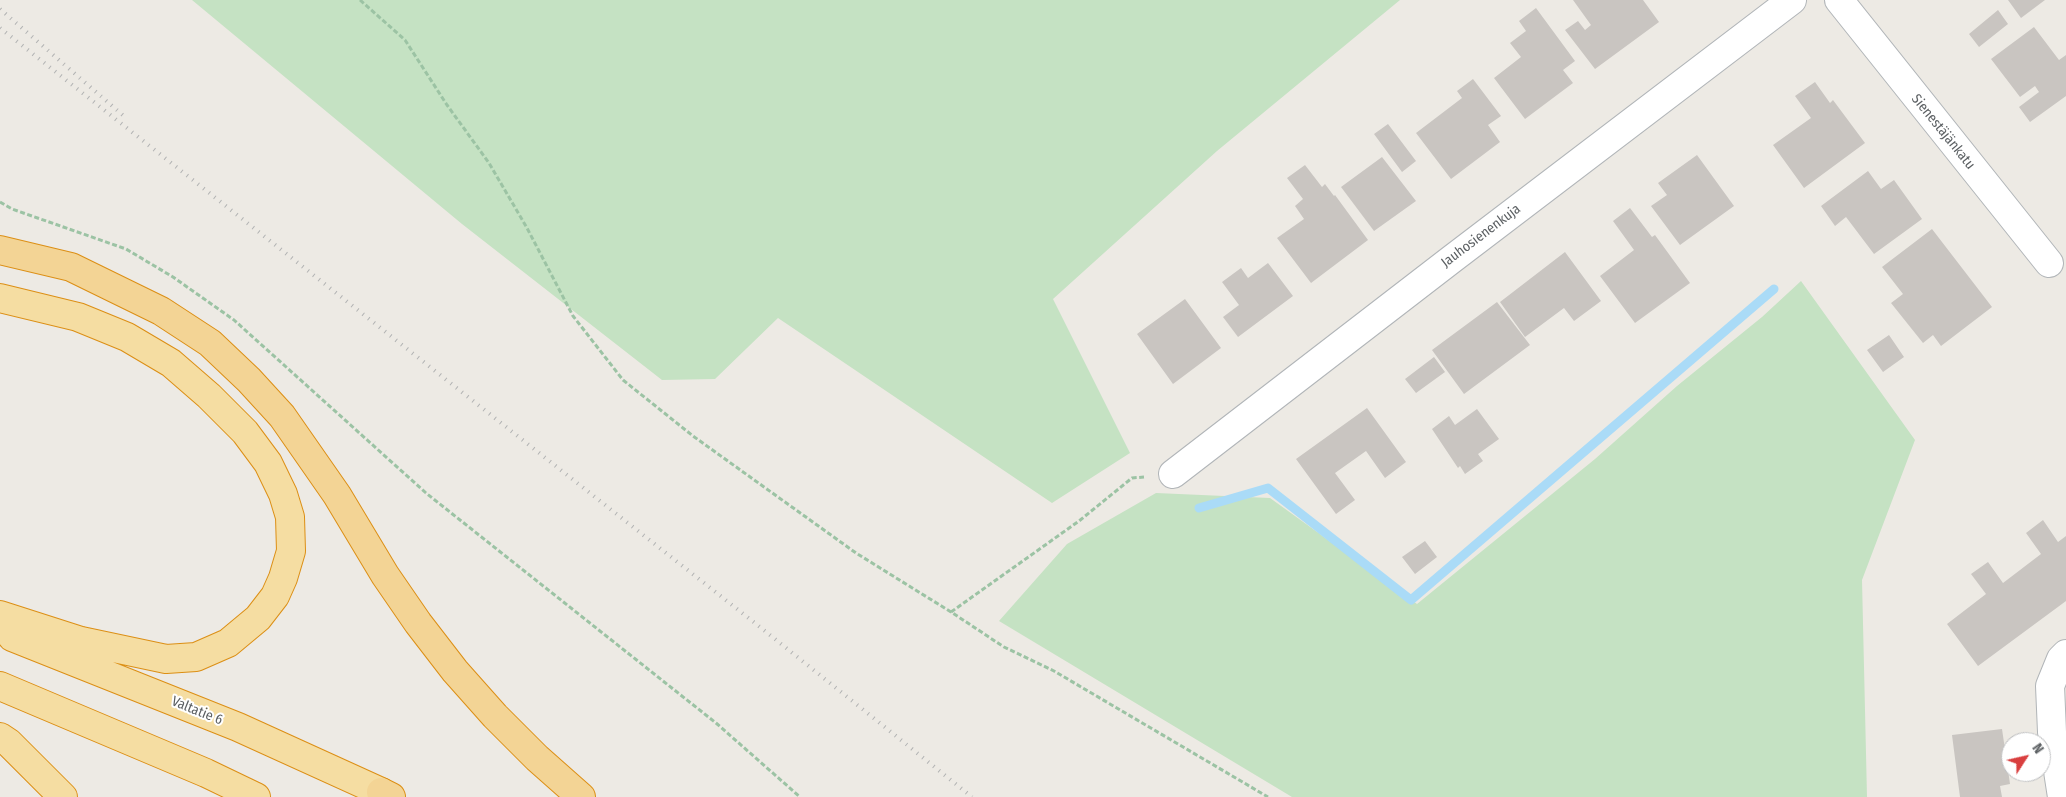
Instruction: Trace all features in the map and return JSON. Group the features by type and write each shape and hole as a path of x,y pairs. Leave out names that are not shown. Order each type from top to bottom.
{"highway":[{"path":"0,250 71,267 161,311 210,343 249,380 282,416 337,495 385,575 455,671 536,758 581,797"},
{"path":"0,298 78,317 127,337 171,363 209,396 245,432 268,463 290,517 292,551 275,596 258,618 228,643 196,657 166,659 81,641 0,615"},
{"name":"Valtatie 6","path":"0,632 238,727 386,794"},
{"path":"0,686 206,773 256,797"},
{"path":"0,737 16,750 63,797"}],"street":[{"name":"Jauhosienenkuja","path":"1172,474 1452,258 1792,0"},
{"name":"Sienestäjänkatu","path":"1839,0 2049,263"},
{"path":"2062,797 2052,732 2050,686 2061,659 2066,654"}],"path":[{"path":"360,0 406,40 447,105 489,163 527,228 573,316 622,380 700,441 856,553 1004,647 1054,671 1268,797"},
{"path":"0,202 12,209 126,249 173,277 234,320 426,493 716,723 800,797"},
{"path":"951,612 1079,522 1132,478 1172,474"}],"green space":[{"path":"192,0 1400,0 1217,151 1053,299 1130,453 1052,503 778,318 715,379 662,380 462,224"},
{"path":"1801,281 1915,440 1862,580 1867,797 1292,797 999,621 1067,544 1156,493 1270,498 1417,604 1595,459 1677,386 1762,317"}],"building":[{"path":"1573,0 1643,0 1659,22 1595,69 1565,30 1578,21 1585,30 1591,25"},
{"path":"2008,0 2045,0 2021,18"},
{"path":"1536,8 1575,61 1563,70 1573,83 1525,119 1494,78 1521,57 1510,43 1526,31 1519,21"},
{"path":"1998,10 2008,24 1979,47 1969,34"},
{"path":"2034,27 2059,60 2066,55 2066,96 2030,122 2019,107 2039,92 2035,86 2020,97 1991,59"},
{"path":"1473,79 1501,116 1488,125 1500,142 1451,179 1416,133 1462,98 1457,91"},
{"path":"1815,82 1830,103 1833,100 1865,143 1804,188 1773,145 1811,118 1795,96"},
{"path":"1388,124 1416,161 1402,172 1374,134"},
{"path":"1697,155 1734,206 1680,245 1651,206 1667,195 1658,183"},
{"path":"1382,157 1416,201 1374,231 1341,187"},
{"path":"1305,165 1322,187 1325,184 1335,195 1368,240 1311,283 1277,238 1304,219 1295,206 1303,199 1287,178"},
{"path":"1868,171 1881,189 1894,180 1922,219 1874,254 1846,217 1835,226 1821,206"},
{"path":"1630,208 1652,237 1655,235 1690,283 1635,323 1600,276 1634,250 1613,221"},
{"path":"1932,229 1992,307 1941,346 1933,335 1923,343 1891,303 1903,294 1882,267"},
{"path":"1565,252 1601,301 1574,321 1564,308 1525,337 1500,302"},
{"path":"1268,263 1293,296 1238,337 1223,317 1239,305 1222,282 1241,268 1248,278"},
{"path":"1185,299 1221,348 1173,384 1137,334"},
{"path":"1497,302 1530,345 1464,394 1432,350"},
{"path":"1889,335 1904,357 1883,372 1867,350"},
{"path":"1434,357 1445,372 1416,393 1405,379"},
{"path":"1367,408 1406,462 1385,478 1366,451 1335,473 1355,500 1336,514 1296,459"},
{"path":"1477,409 1499,439 1478,454 1483,461 1465,474 1460,466 1458,468 1432,429 1449,416 1455,425"},
{"path":"2043,520 2058,542 2066,536 2066,601 1978,666 1947,624 1986,594 1971,574 1988,562 2003,583 2041,554 2026,533"},
{"path":"1425,541 1437,557 1415,574 1402,557"},
{"path":"2002,729 2001,782 2010,782 2010,784 2000,786 2002,797 1960,797 1952,735"}],"waterway":[{"path":"1199,508 1268,488 1411,600 1774,289"}],"railway":[{"path":"0,9 125,117"},
{"path":"0,28 765,631 972,797"}]}
